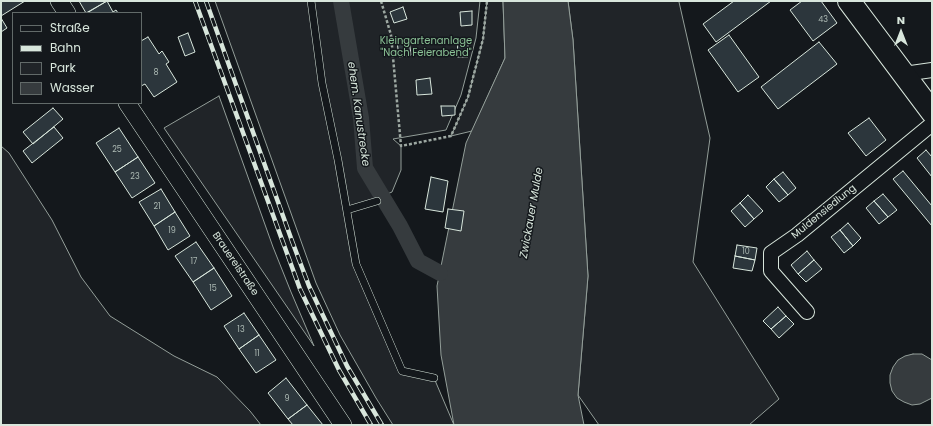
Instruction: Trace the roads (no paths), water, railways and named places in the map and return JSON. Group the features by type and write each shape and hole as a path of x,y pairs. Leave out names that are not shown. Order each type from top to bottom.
{"main road":[{"path":"849,1 932,112"}],"street":[{"path":"59,1 66,12"},
{"path":"904,74 932,70"},
{"name":"Brauereistraße","path":"128,104 344,425"},
{"name":"Muldensiedlung","path":"807,312 771,271 771,253 803,230 932,124"}],"lane":[{"path":"311,1 322,83 356,264 402,371 434,378"},
{"path":"347,210 376,200"}],"water":[{"name":"Zwickauer Mulde","path":"503,1 568,1 573,40 588,276 578,395 584,425 454,425 441,355 437,286 466,143 505,58"},
{"path":"913,354 922,354 932,360 932,398 920,404 912,405 897,398 892,391 890,375 898,360"}],"waterway":[{"name":"ehem. Kanustrecke","path":"341,1 361,118 365,168 400,226 418,261 440,273"}],"railway":[{"path":"195,1 300,289 339,370 371,425"},
{"path":"206,1 309,286 347,366 382,425"}],"park label":[{"name":"Kleingartenanlage \"Nach Feierabend\"","path":"426,46"}]}
